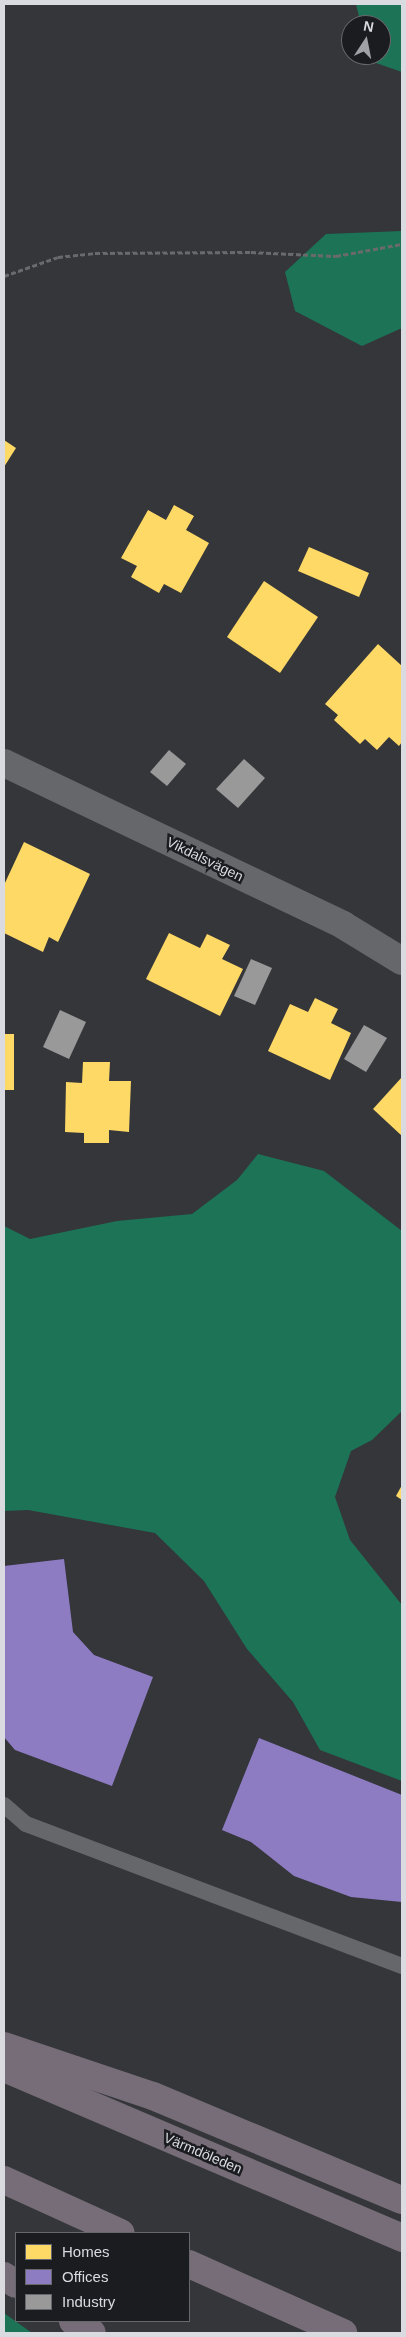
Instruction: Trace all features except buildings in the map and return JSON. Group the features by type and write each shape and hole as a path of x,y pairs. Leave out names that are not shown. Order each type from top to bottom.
{"highway":[{"path":"4,2046 152,2096 402,2200"},
{"name":"Värmdöleden","path":"4,2068 402,2238"},
{"path":"4,2180 119,2232"},
{"path":"190,2264 343,2333"},
{"path":"4,2276 15,2283"},
{"path":"74,2322 92,2333"}],"street":[{"name":"Vikdalsvägen","path":"4,763 343,925 402,961"}],"lane":[{"path":"4,1805 26,1824 402,1966"}],"path":[{"path":"4,276 58,257 95,252 251,252 336,256 402,244"}],"green space":[{"path":"356,4 402,4 402,72 382,65 391,65 391,15 359,15"},
{"path":"402,231 402,328 362,346 295,311 285,272 326,234"},
{"path":"258,1154 324,1171 402,1231 402,1411 372,1440 351,1451 335,1497 350,1540 402,1605 402,1781 320,1750 293,1702 247,1649 204,1581 155,1533 28,1510 4,1511 4,1226 30,1239 117,1221 192,1214 237,1180"},
{"path":"4,2313 32,2333 4,2333"}]}
